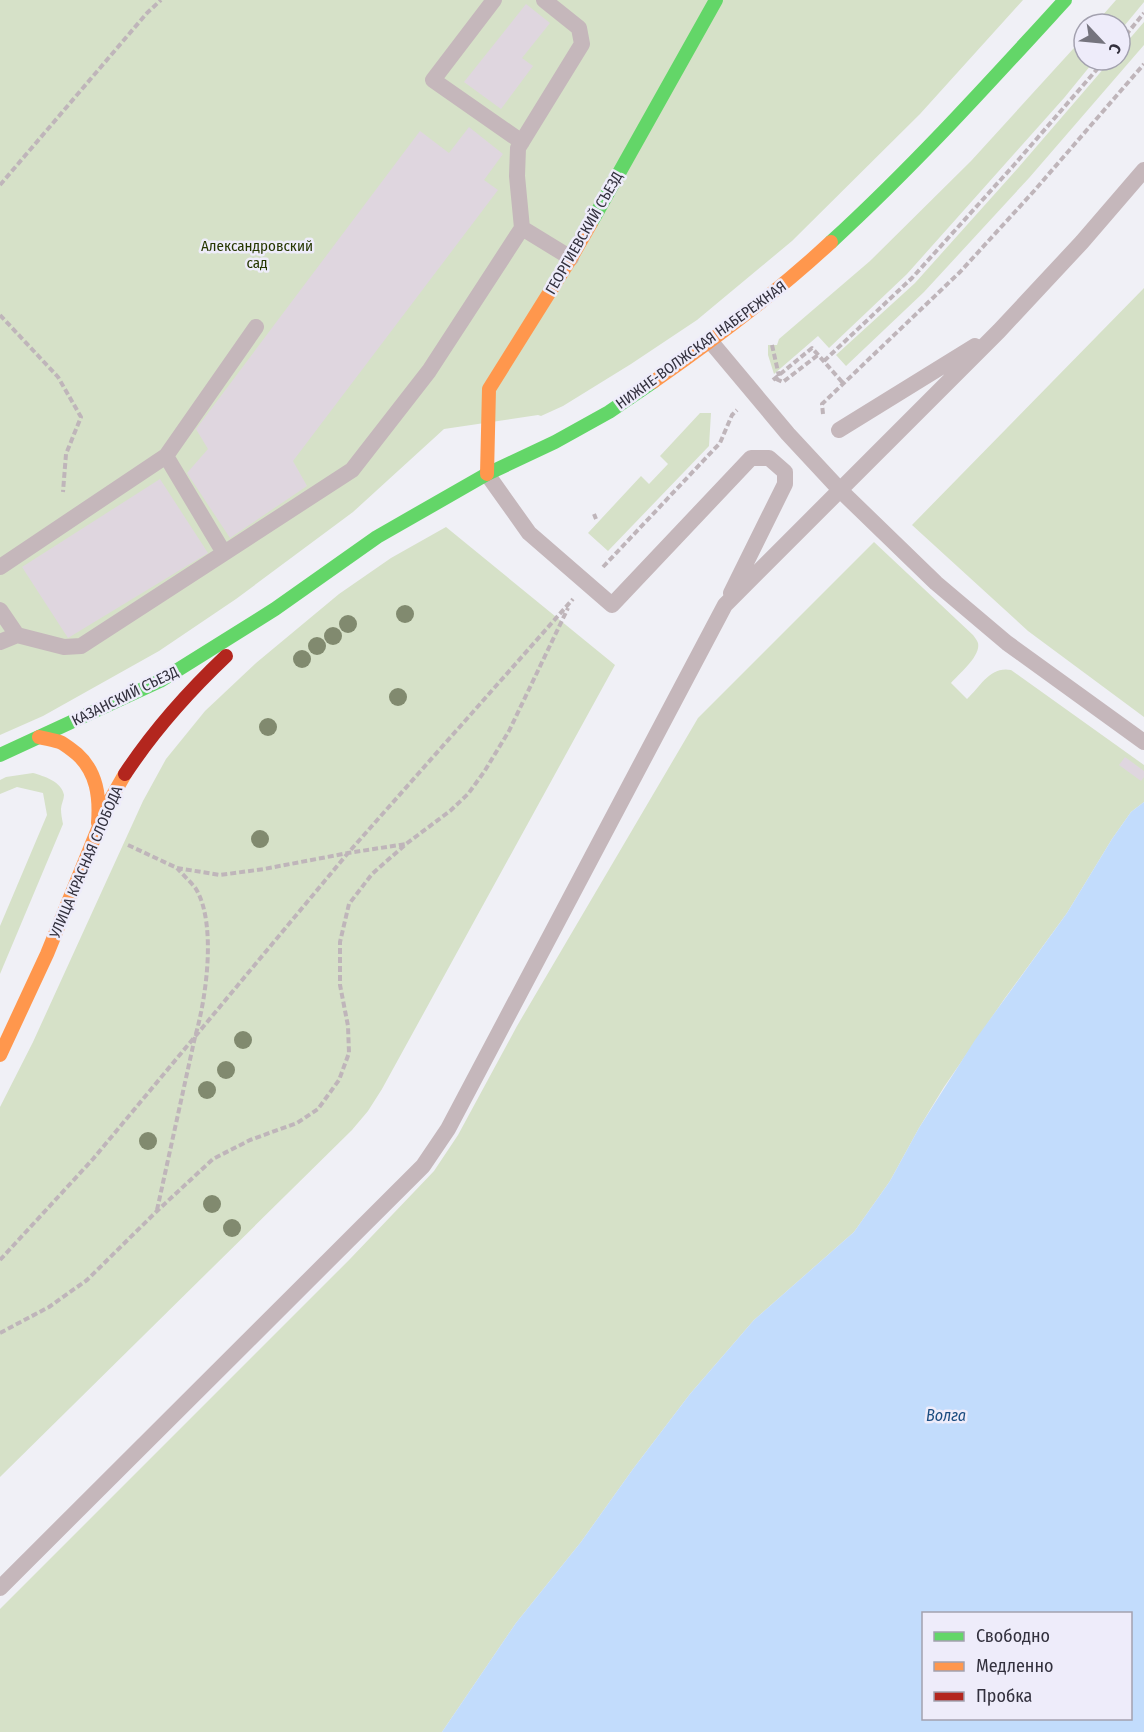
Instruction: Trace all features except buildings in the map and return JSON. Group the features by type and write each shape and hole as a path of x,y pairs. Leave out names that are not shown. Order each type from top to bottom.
{"main road":[{"name":"ГЕОРГИЕВСКИЙ СЪЕЗД","path":"487,474 489,388 572,258 717,0"},
{"name":"НИЖНЕ-ВОЛЖСКАЯ НАБЕРЕЖНАЯ","path":"275,609 377,537 487,474 555,442 609,412 711,342 793,277 869,207 940,136 1065,0"},
{"name":"КАЗАНСКИЙ СЪЕЗД","path":"0,755 160,681 275,609"},
{"name":"УЛИЦА КРАСНАЯ СЛОБОДА","path":"0,1055 121,779 197,683 275,609"},
{"path":"39,737 63,743 79,756 94,775 100,807 97,831"}],"lane":[{"path":"494,0 433,80 522,142"},
{"path":"0,642 17,635 64,647 81,646 352,470 429,372 522,228 517,176 518,148 582,44 579,28 544,0"},
{"path":"725,605 999,331 1082,242 1144,170"},
{"path":"522,228 572,258"},
{"path":"0,567 166,456 255,327"},
{"path":"839,430 999,331"},
{"path":"711,342 788,434 841,491 936,583 1007,643 1144,742"},
{"path":"166,456 224,553"},
{"path":"0,1588 423,1166 448,1129 725,605 785,484 785,472 769,458 751,458 612,605 529,533 487,474"},
{"path":"0,610 17,635"}],"path":[{"path":"0,185 147,13 161,0"},
{"path":"1132,28 1144,14"},
{"path":"822,404 960,272 1144,64"},
{"path":"824,361 912,278 1094,72"},
{"path":"0,315 58,377 81,417 66,454 63,492"},
{"path":"772,345 779,376 812,348 843,383"},
{"path":"775,378 783,382 818,355"},
{"path":"0,1260 93,1159 348,853 588,583 720,443 732,415"},
{"path":"0,1333 48,1307 87,1280 213,1159 250,1140 297,1123 318,1108 339,1080 349,1053 348,1026 340,985 340,942 349,904 372,874 468,794 510,731 571,602"},
{"path":"128,845 177,868 219,875 264,870 406,844"},
{"path":"157,1211 200,1018 208,959 206,917 196,890 177,868"}],"green space":[{"name":"Александровский сад","path":"0,0 1023,0 920,114 792,241 697,320 563,406 541,416 444,429 353,512 236,599 159,651 43,716 0,735"},
{"path":"1116,0 1144,0 1132,16 1132,12 1106,12"},
{"path":"1144,22 1144,45 1132,59 1132,36"},
{"path":"1072,50 1072,72 1085,72 907,274 829,348 818,336 774,374 768,355 768,345 777,345 779,339 870,261 971,161"},
{"path":"1101,72 1121,72 1029,178 924,292 846,366 836,355 915,283"},
{"path":"1144,288 1144,717 1028,631 912,525"},
{"path":"700,413 711,413 709,446 608,551 588,533 641,476 649,484 668,464 660,456"},
{"path":"446,527 615,665 368,1111 352,1130 0,1477 0,1107 33,1042 143,801 166,759 205,711 256,663 339,594 391,558"},
{"path":"874,542 977,641 978,648 973,659 951,683 967,699 992,674 997,671 1011,670 1144,765 1144,802 1131,812 1112,839 1067,913 944,1087 890,1181 854,1232 754,1320 690,1394 581,1542 516,1623 442,1732 0,1732 0,1609 350,1259 434,1171 458,1135 517,1026 698,718"},
{"path":"33,773 52,780 63,790 61,809 63,824 0,974 0,926 47,815 43,793 17,787 0,794 0,780"}],"water":[{"name":"Волга","path":"1144,802 1144,1732 442,1732 516,1623 581,1542 690,1394 754,1320 854,1232 890,1181 919,1128 975,1040 1067,913 1131,812"}],"traffic: fast":[{"path":"591,223 716,0"},
{"path":"831,242 921,154 1065,0"},
{"path":"0,755 160,681 275,609 377,537 487,474 555,442 609,412 653,382"}],"traffic: slow":[{"path":"487,474 489,389 591,223"},
{"path":"653,382 744,315 831,242"},
{"path":"39,737 64,744 84,761 93,777 98,794 98,823"},
{"path":"0,1055 47,954 109,802 125,774"}],"traffic: jam":[{"path":"125,774 172,712 226,656"}]}
